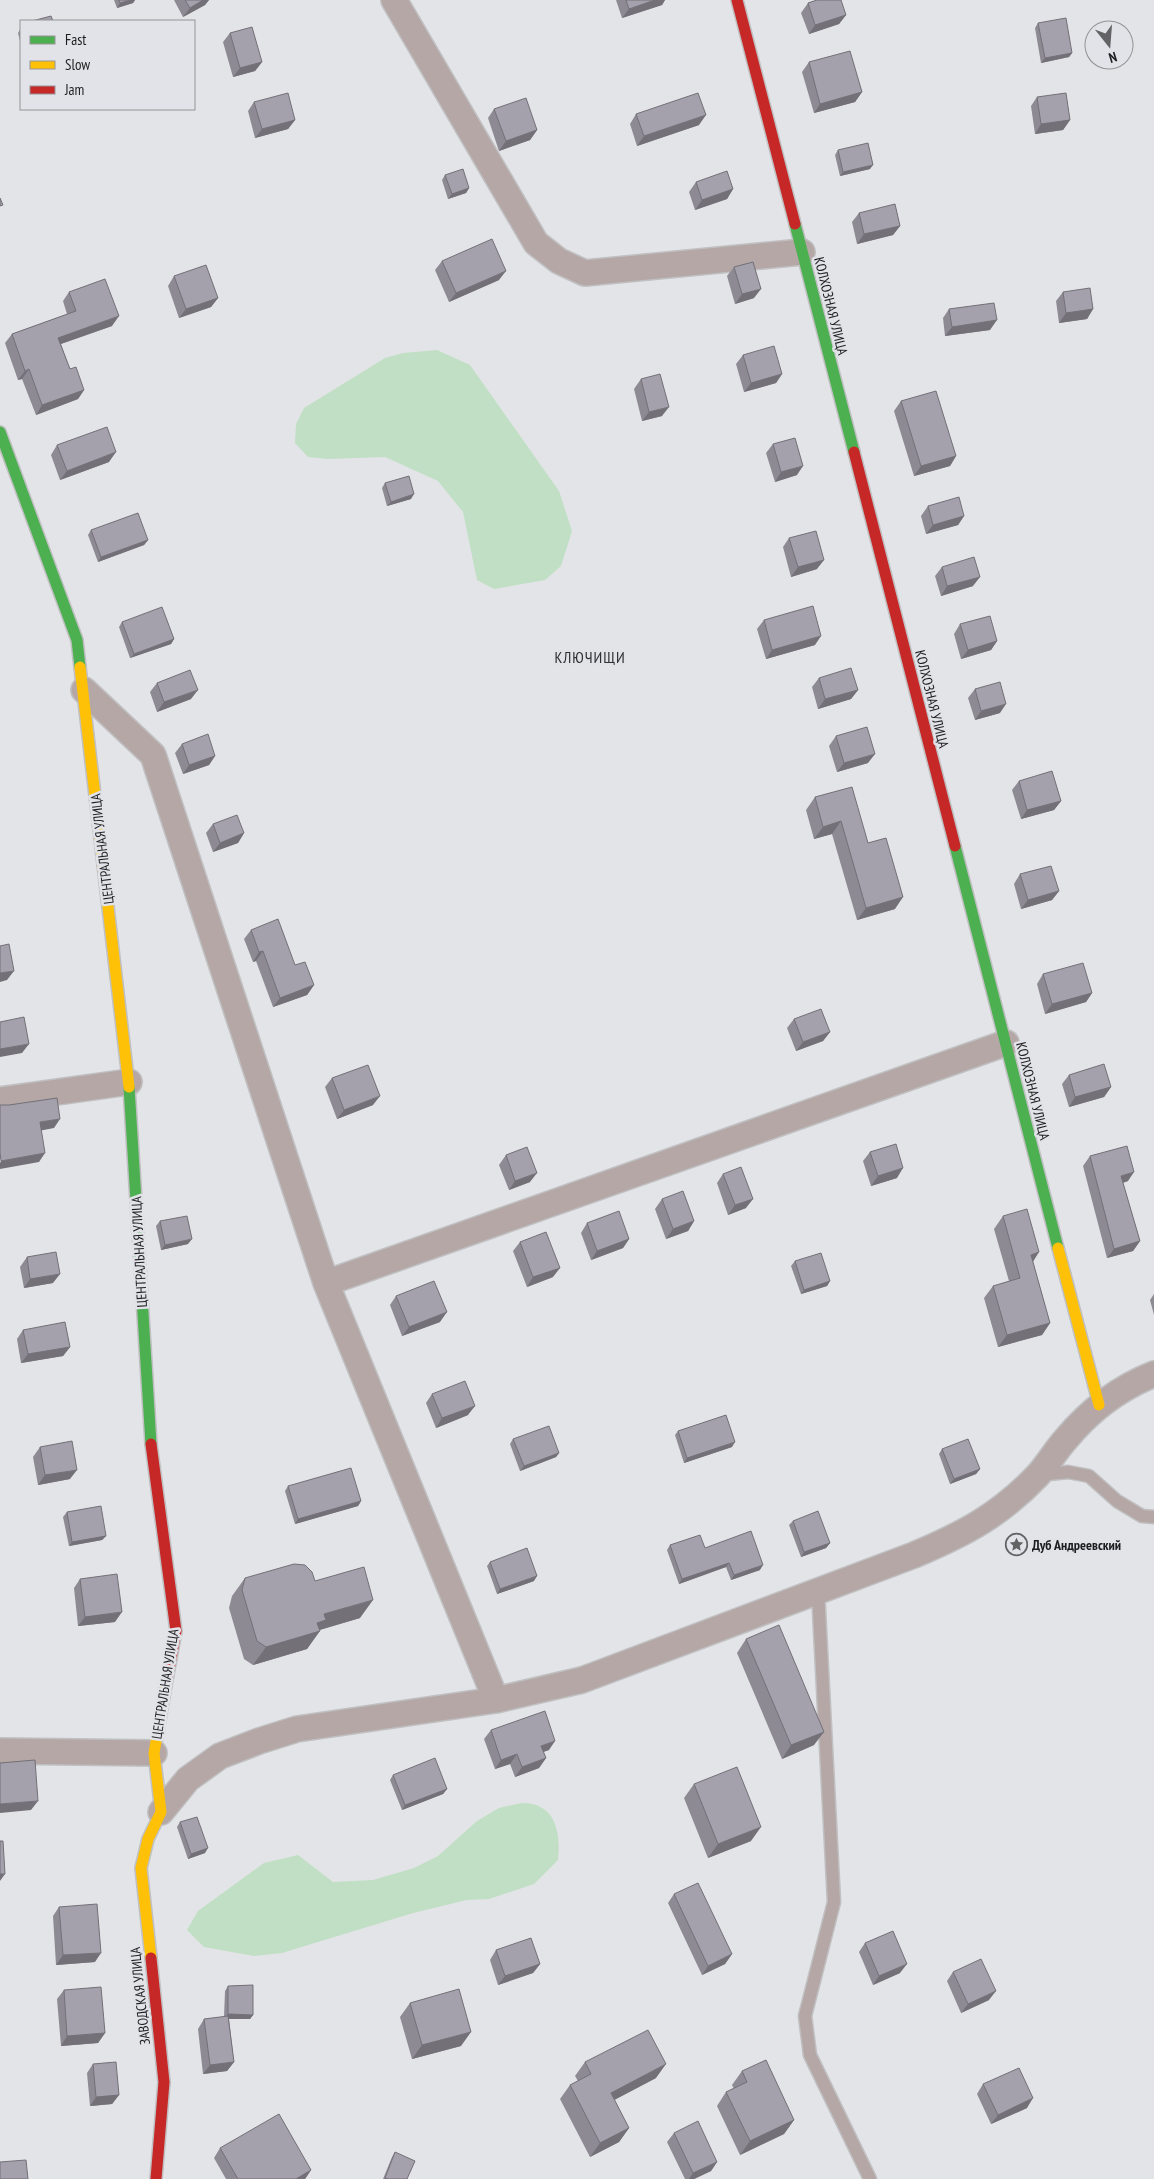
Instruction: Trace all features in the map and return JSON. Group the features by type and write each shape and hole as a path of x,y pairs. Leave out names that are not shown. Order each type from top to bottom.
{"street":[{"path":"394,0 536,243 558,261 585,273 802,252"},
{"name":"КОЛХОЗНАЯ УЛИЦА","path":"737,0 1099,1405"},
{"name":"ЦЕНТРАЛЬНАЯ УЛИЦА","path":"0,432 77,640 84,690 129,1082 150,1446 176,1631 154,1753 160,1812"},
{"path":"84,690 153,755 326,1283 496,1700"},
{"path":"326,1283 1006,1043"},
{"path":"0,1100 129,1082"},
{"path":"160,1812 188,1779 220,1756 259,1741 297,1729 496,1700 582,1680 914,1555 959,1536 998,1511 1039,1474 1066,1438 1099,1405 1142,1379 1154,1374"},
{"path":"0,1752 154,1753"},
{"name":"ЗАВОДСКАЯ УЛИЦА","path":"156,2179 164,2082 141,1868 148,1839 160,1812"}],"lane":[{"path":"1039,1474 1068,1472 1089,1476 1117,1501 1142,1516 1154,1517"},
{"path":"818,1591 834,1902 806,2016 810,2055 870,2179"}],"green space":[{"path":"437,350 470,365 559,491 572,531 561,566 545,580 494,589 477,580 463,512 438,481 385,457 328,459 308,457 295,443 296,424 304,408 385,358 403,353"},
{"path":"522,1803 533,1804 542,1808 554,1821 557,1830 558,1860 534,1884 489,1899 467,1900 413,1913 282,1953 254,1956 204,1947 187,1930 198,1911 264,1863 298,1855 333,1882 373,1880 414,1868 438,1856 477,1821 499,1808"}],"building":[{"path":"119,0 131,0 120,3"},
{"path":"185,0 203,0 190,8"},
{"path":"626,0 655,0 629,9"},
{"path":"817,0 841,0 846,15 815,25 808,3"},
{"path":"51,16 53,20 36,20"},
{"path":"1066,18 1072,53 1045,58 1038,23"},
{"path":"252,27 262,62 240,68 230,33"},
{"path":"850,51 862,92 820,104 809,62"},
{"path":"288,93 295,120 262,129 254,102"},
{"path":"698,93 706,115 644,136 636,114"},
{"path":"1066,93 1070,120 1041,124 1037,97"},
{"path":"526,98 537,130 506,141 494,109"},
{"path":"868,143 873,165 843,172 838,150"},
{"path":"463,169 469,188 452,194 445,175"},
{"path":"727,171 733,189 702,200 696,182"},
{"path":"895,204 900,226 864,234 859,213"},
{"path":"492,239 506,271 456,293 442,261"},
{"path":"753,262 761,289 742,294 734,267"},
{"path":"206,265 218,298 186,309 174,276"},
{"path":"105,279 119,316 58,338 70,369 76,367 84,390 42,405 29,369 25,371 12,334 76,311 69,292"},
{"path":"1090,288 1093,309 1066,313 1063,292"},
{"path":"994,303 997,320 952,327 949,309"},
{"path":"774,346 782,374 751,383 743,355"},
{"path":"660,374 669,407 649,412 641,379"},
{"path":"936,391 956,456 921,466 901,401"},
{"path":"107,427 116,452 67,471 57,445"},
{"path":"795,438 803,466 781,472 773,444"},
{"path":"409,476 414,494 391,502 385,483"},
{"path":"959,497 964,516 933,525 928,506"},
{"path":"138,513 148,540 101,557 91,530"},
{"path":"816,531 824,560 798,567 789,538"},
{"path":"974,557 980,577 947,586 942,567"},
{"path":"813,606 821,636 772,650 764,620"},
{"path":"162,607 174,639 134,654 122,622"},
{"path":"990,616 997,641 968,650 960,624"},
{"path":"851,668 858,690 825,699 819,678"},
{"path":"190,670 198,690 164,702 157,683"},
{"path":"1000,682 1006,704 981,711 975,689"},
{"path":"867,727 875,754 844,763 836,736"},
{"path":"208,734 215,756 189,765 182,744"},
{"path":"1052,771 1061,801 1027,810 1019,781"},
{"path":"852,787 868,843 886,838 903,897 866,908 841,821 823,827 815,797"},
{"path":"237,815 244,833 220,843 213,824"},
{"path":"1051,866 1059,891 1028,900 1020,874"},
{"path":"278,919 295,965 305,962 314,985 280,998 263,951 259,952 251,930"},
{"path":"9,944 14,971 0,973 0,946"},
{"path":"1083,963 1092,993 1052,1004 1043,974"},
{"path":"821,1009 830,1032 803,1042 794,1019"},
{"path":"24,1017 29,1044 0,1049 0,1022"},
{"path":"1104,1064 1111,1087 1075,1097 1069,1075"},
{"path":"368,1065 380,1096 344,1110 332,1078"},
{"path":"57,1098 60,1119 40,1122 45,1153 1,1161 0,1105"},
{"path":"896,1144 903,1168 878,1176 870,1152"},
{"path":"1127,1146 1134,1172 1121,1176 1140,1241 1114,1249 1090,1156"},
{"path":"527,1147 537,1173 515,1181 506,1155"},
{"path":"741,1167 753,1199 735,1205 723,1174"},
{"path":"683,1191 694,1221 673,1229 662,1199"},
{"path":"1027,1209 1039,1252 1031,1255 1050,1323 1007,1335 993,1286 1020,1278 1003,1216"},
{"path":"619,1211 629,1239 597,1251 587,1223"},
{"path":"187,1216 192,1239 165,1245 160,1221"},
{"path":"546,1232 560,1268 533,1277 520,1242"},
{"path":"56,1252 60,1274 30,1279 27,1257"},
{"path":"821,1253 830,1281 804,1290 795,1261"},
{"path":"434,1281 447,1312 409,1327 396,1296"},
{"path":"65,1322 70,1347 28,1354 23,1330"},
{"path":"465,1381 475,1406 442,1418 432,1394"},
{"path":"726,1415 735,1442 687,1458 678,1431"},
{"path":"549,1426 559,1453 524,1466 513,1439"},
{"path":"968,1439 980,1469 954,1479 942,1449"},
{"path":"72,1441 77,1470 45,1475 40,1447"},
{"path":"351,1468 361,1501 298,1519 288,1486"},
{"path":"101,1506 106,1536 72,1542 67,1512"},
{"path":"818,1511 830,1543 804,1552 793,1521"},
{"path":"751,1531 763,1565 734,1575 729,1563 682,1579 670,1545 700,1535 705,1548"},
{"path":"527,1548 537,1576 500,1589 490,1562"},
{"path":"294,1564 305,1565 312,1572 315,1581 364,1567 373,1600 324,1614 326,1620 317,1623 320,1631 266,1647 257,1641 242,1590 245,1578"},
{"path":"117,1574 122,1612 85,1617 80,1579"},
{"path":"779,1625 824,1732 791,1745 746,1639"},
{"path":"545,1711 555,1741 541,1746 546,1758 522,1767 517,1754 501,1760 491,1730"},
{"path":"435,1758 447,1789 405,1805 393,1775"},
{"path":"35,1760 38,1801 0,1804 0,1763"},
{"path":"737,1767 761,1827 718,1844 694,1784"},
{"path":"197,1817 208,1848 191,1854 180,1822"},
{"path":"0,1841 3,1841 5,1874 0,1874"},
{"path":"698,1883 732,1954 708,1966 674,1894"},
{"path":"97,1904 101,1953 63,1955 59,1907"},
{"path":"893,1931 907,1964 879,1976 865,1943"},
{"path":"531,1938 540,1964 505,1976 496,1950"},
{"path":"981,1959 996,1991 968,2004 953,1972"},
{"path":"253,1985 253,2015 228,2014 228,1986"},
{"path":"101,1987 105,2033 67,2036 64,1990"},
{"path":"459,1989 471,2032 422,2045 410,2003"},
{"path":"228,2016 234,2062 210,2065 204,2019"},
{"path":"648,2030 666,2064 611,2093 629,2128 600,2143 570,2085 591,2074 585,2062"},
{"path":"766,2060 794,2120 750,2141 726,2092 747,2082 742,2071"},
{"path":"116,2062 119,2095 96,2097 93,2064"},
{"path":"1019,2068 1033,2098 998,2115 983,2084"},
{"path":"279,2114 311,2170 296,2179 238,2179 220,2148"},
{"path":"698,2121 717,2162 693,2173 674,2133"},
{"path":"395,2152 415,2161 407,2179 385,2178"},
{"path":"26,2160 28,2179 0,2179 0,2162"}],"traffic: fast":[{"path":"795,224 854,452"},
{"path":"0,432 77,640 80,667"},
{"path":"955,846 1058,1248"},
{"path":"129,1087 151,1444"}],"traffic: slow":[{"path":"80,667 129,1087"},
{"path":"1058,1248 1099,1405"},
{"path":"151,1958 141,1868 148,1839 161,1812 154,1753 166,1685"}],"traffic: jam":[{"path":"737,0 795,224"},
{"path":"854,452 955,846"},
{"path":"151,1444 176,1631 166,1685"},
{"path":"151,1958 164,2082 156,2179"}],"place":[{"name":"Дуб Андреевский","path":"1016,1545"}],"district":[{"name":"КЛЮЧИЩИ","path":"590,657"}]}
